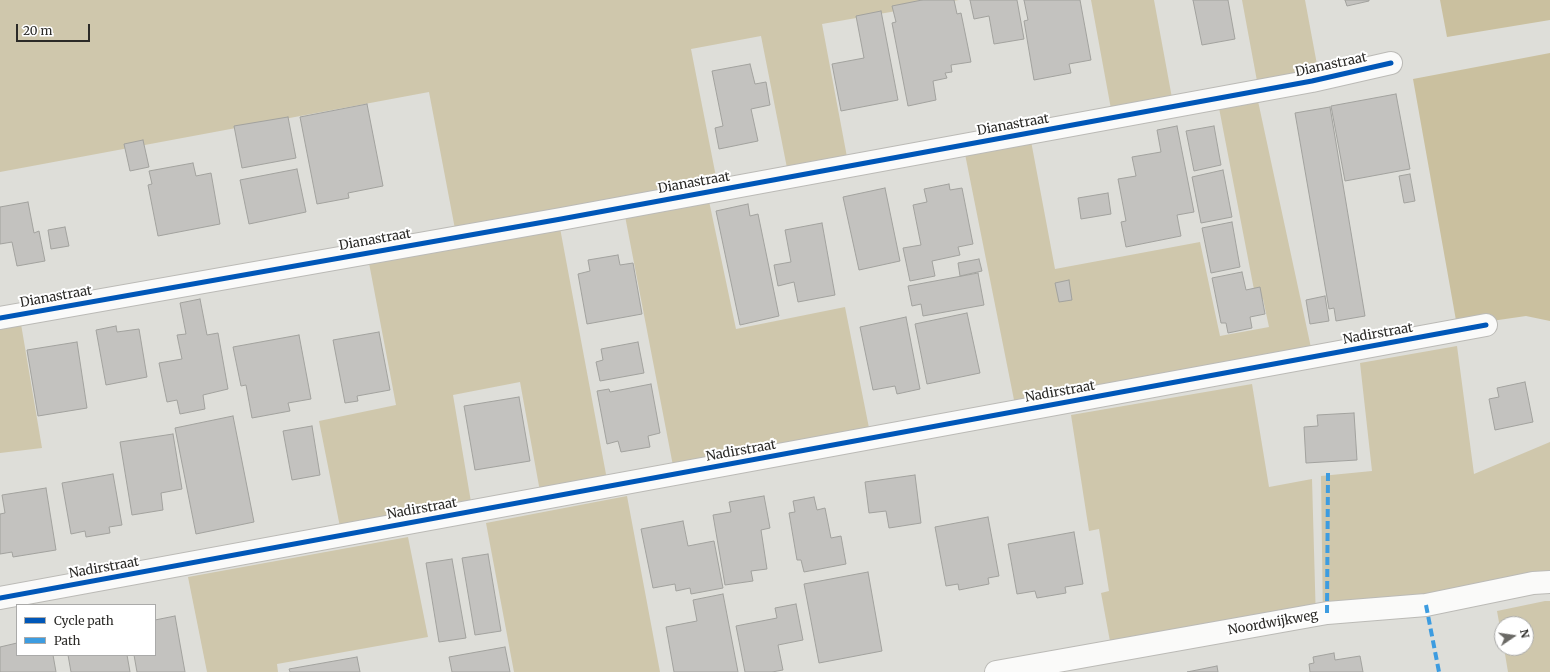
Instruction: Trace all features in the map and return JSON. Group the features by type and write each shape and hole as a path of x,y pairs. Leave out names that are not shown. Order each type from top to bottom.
{"street":[{"name":"Dianastraat","path":"0,318 577,216 1304,82 1391,63"},
{"name":"Nadirstraat","path":"0,598 1486,325"},
{"name":"Noordwijkweg","path":"996,672 1327,613 1426,605 1534,582 1550,582"}],"shaded area":[{"path":"0,0 959,0 822,24 847,157 787,168 761,36 691,49 717,182 455,229 429,92 0,172"},
{"path":"1091,0 1154,0 1172,98 1111,109"},
{"path":"1242,0 1305,0 1318,70 1257,81"},
{"path":"1440,0 1550,0 1550,20 1447,37"},
{"path":"1550,53 1550,321 1526,316 1457,326 1413,79"},
{"path":"1258,101 1313,357 1016,410 965,154 1031,141 1055,269 1200,242 1220,336 1269,327 1263,299 1256,300 1219,108"},
{"path":"709,201 736,329 845,307 870,433 674,471 625,216"},
{"path":"560,228 608,485 541,497 520,382 453,395 472,508 341,532 319,421 396,405 369,263"},
{"path":"21,324 42,448 0,453 0,327"},
{"path":"1457,346 1474,474 1550,442 1550,587 1323,622 1321,476 1372,471 1360,363"},
{"path":"1252,384 1269,487 1312,479 1316,622 1112,652 1101,593 1109,591 1099,529 1089,531 1071,415"},
{"path":"627,496 660,672 514,672 486,523"},
{"path":"408,537 428,637 277,664 278,672 207,672 188,577"},
{"path":"1550,601 1550,672 1508,672 1505,656 1534,656 1534,616 1498,616 1497,611"}],"building":[{"path":"922,0 954,0 957,14 961,13 971,62 951,65 952,72 945,73 947,78 933,81 936,100 908,106 892,23 896,22 892,6"},
{"path":"970,0 1017,0 1024,39 994,44 989,16 974,19"},
{"path":"1024,0 1080,0 1091,60 1069,64 1071,73 1034,80 1024,21 1028,20"},
{"path":"1193,0 1228,0 1235,39 1202,45"},
{"path":"1345,0 1369,0 1369,1 1347,6"},
{"path":"881,11 898,100 841,111 832,64 864,58 856,16"},
{"path":"750,64 755,84 766,82 770,105 751,109 758,141 719,149 715,128 723,126 712,71"},
{"path":"1396,94 1410,169 1345,181 1331,106"},
{"path":"367,104 383,186 348,193 349,198 317,204 300,117"},
{"path":"1330,107 1365,316 1336,321 1334,308 1329,309 1295,113"},
{"path":"288,117 296,158 242,168 234,126"},
{"path":"1177,126 1194,212 1177,215 1181,236 1126,247 1121,222 1126,221 1118,179 1136,176 1132,157 1161,152 1157,130"},
{"path":"1214,126 1221,165 1194,171 1186,131"},
{"path":"143,140 149,167 130,171 124,144"},
{"path":"193,163 196,176 211,173 220,224 158,236 148,185 152,184 149,171"},
{"path":"297,169 306,212 249,224 240,180"},
{"path":"1223,170 1232,217 1201,223 1192,177"},
{"path":"1410,174 1415,201 1404,203 1399,176"},
{"path":"949,184 950,190 962,188 973,244 958,247 960,255 932,261 935,276 910,281 903,248 921,245 913,205 927,202 924,189"},
{"path":"885,188 900,261 859,270 843,197"},
{"path":"1108,193 1111,214 1081,219 1078,198"},
{"path":"28,202 34,233 39,231 45,261 17,266 12,242 0,244 0,207"},
{"path":"748,204 750,216 758,214 779,316 740,325 716,211"},
{"path":"1232,222 1240,267 1211,273 1202,228"},
{"path":"822,223 835,295 798,302 794,282 778,286 774,265 791,262 785,230"},
{"path":"65,227 69,246 51,249 48,230"},
{"path":"618,255 620,265 633,263 642,314 587,324 578,274 590,271 588,260"},
{"path":"979,259 982,271 960,276 958,263"},
{"path":"1242,272 1246,290 1260,287 1265,314 1250,317 1252,328 1228,333 1226,323 1221,323 1212,278"},
{"path":"978,273 984,305 923,316 921,304 912,306 908,286"},
{"path":"1069,280 1072,300 1059,302 1055,283"},
{"path":"1325,296 1329,321 1310,324 1306,300"},
{"path":"200,299 207,335 218,333 228,389 203,395 205,409 180,414 177,400 167,402 159,363 182,359 177,335 186,334 180,303"},
{"path":"967,313 980,373 927,384 915,324"},
{"path":"906,317 920,389 897,394 895,386 873,390 860,327"},
{"path":"116,326 117,332 139,329 147,377 106,385 96,330"},
{"path":"379,332 390,390 357,396 358,401 345,403 333,340"},
{"path":"299,335 311,399 288,403 290,411 252,418 246,385 241,386 233,347"},
{"path":"77,342 87,408 38,416 27,350"},
{"path":"638,342 644,373 600,381 596,362 603,360 601,349"},
{"path":"1525,382 1533,422 1495,430 1489,399 1499,397 1497,388"},
{"path":"651,384 660,433 648,436 650,447 621,452 618,441 607,444 597,391 609,389 610,392"},
{"path":"519,397 530,461 475,470 464,406"},
{"path":"1354,413 1357,460 1306,463 1304,427 1318,426 1317,415"},
{"path":"233,416 254,522 196,534 175,428"},
{"path":"312,426 320,475 292,480 283,431"},
{"path":"173,434 182,489 161,493 163,510 132,515 120,442"},
{"path":"113,474 122,525 109,527 110,533 86,537 85,531 71,534 62,483"},
{"path":"915,475 921,523 889,528 886,511 869,513 865,482"},
{"path":"46,488 56,550 13,557 12,552 0,554 0,514 5,513 2,495"},
{"path":"764,496 770,528 761,530 767,569 751,571 753,581 725,585 713,515 731,512 729,502"},
{"path":"814,497 817,510 825,508 831,538 841,536 846,564 804,572 801,560 797,560 789,513 795,512 793,501"},
{"path":"988,517 999,576 988,578 989,584 959,590 958,584 946,586 935,527"},
{"path":"683,521 688,546 714,541 723,588 691,594 690,588 676,591 675,584 653,588 641,529"},
{"path":"1074,532 1083,584 1065,587 1066,593 1037,598 1035,591 1017,594 1008,544"},
{"path":"488,554 501,631 475,635 462,558"},
{"path":"452,559 466,638 439,642 426,563"},
{"path":"868,572 882,651 819,663 804,584"},
{"path":"723,594 738,672 674,672 666,627 697,621 693,600"},
{"path":"796,604 803,640 778,645 783,670 772,672 745,672 736,626 777,618 775,608"},
{"path":"175,616 185,672 137,672 134,656 156,656 156,620"},
{"path":"16,643 16,656 53,656 56,672 0,672 0,647"},
{"path":"505,647 510,672 452,672 449,657"},
{"path":"1334,653 1335,660 1360,656 1363,672 1310,672 1309,664 1314,663 1313,657"},
{"path":"68,656 127,656 130,672 71,672"},
{"path":"357,657 360,672 290,672 289,669"},
{"path":"1217,666 1218,672 1187,672"}],"marked path":[{"path":"1327,613 1328,473"},
{"path":"1426,605 1439,672"}],"cycle path":[{"path":"0,318 561,219 1312,81 1391,63"},
{"path":"0,598 1486,325"}]}
